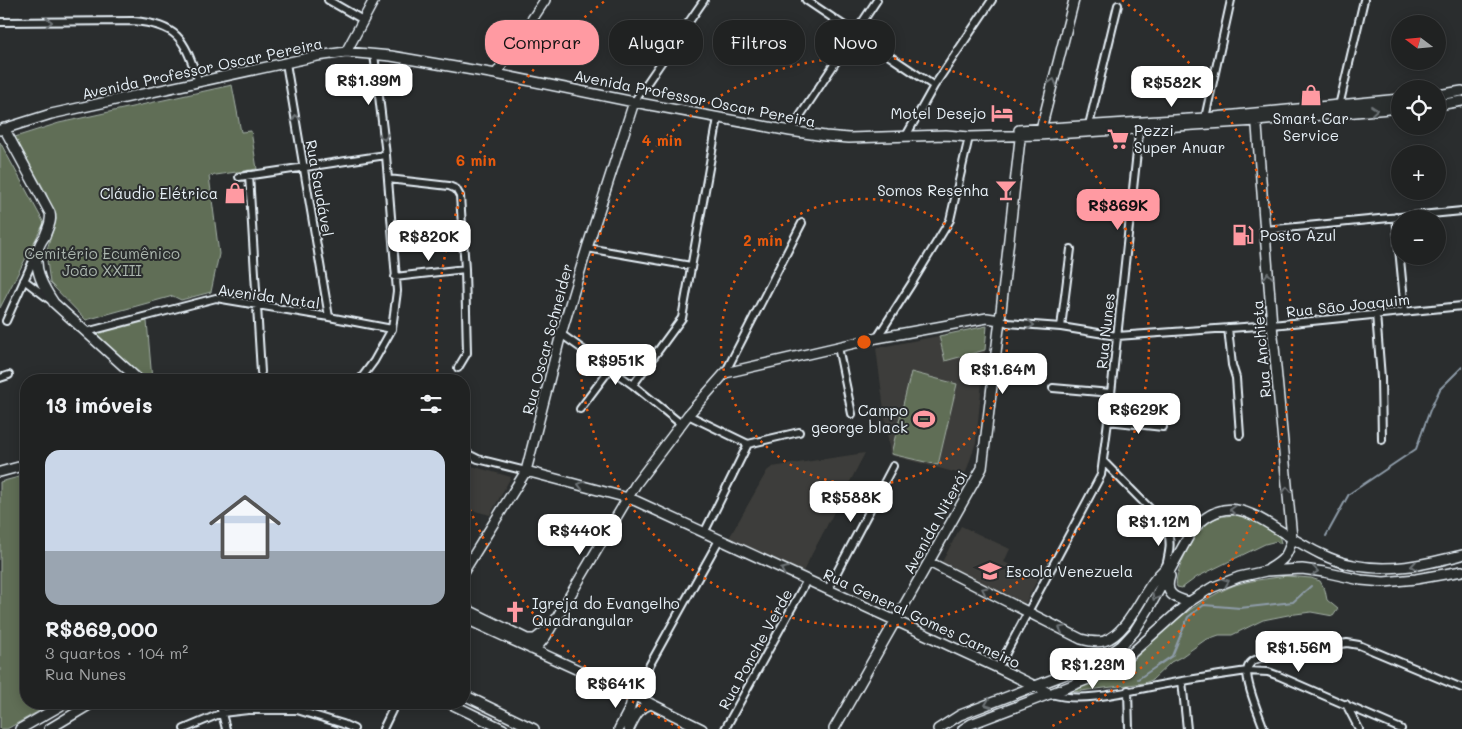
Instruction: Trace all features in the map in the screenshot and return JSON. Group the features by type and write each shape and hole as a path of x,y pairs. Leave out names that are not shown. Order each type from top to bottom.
{"main road":[{"path":"346,52 374,0"},
{"path":"496,74 545,0"},
{"path":"1040,132 1074,0"},
{"name":"Avenida Professor Oscar Pereira","path":"2,129 51,114 317,56 346,52 374,54 496,74 718,118 790,131 849,138 946,135 969,137 1391,109"},
{"path":"1446,94 1462,91"},
{"path":"1446,103 1462,100"},
{"name":"Avenida Professor Oscar Pereira","path":"1040,132 1089,125 1140,125 1205,118 1256,117 1391,101"},
{"name":"Rua Oscar Schneider","path":"470,562 526,471 561,334 634,102"},
{"name":"Rua Anchieta","path":"1256,117 1272,325 1292,538"},
{"path":"2,129 50,213 50,224 38,250 38,272 45,290 54,303 132,374"},
{"name":"Avenida Professor Oscar Pereira","path":"946,135 966,131 1021,133"},
{"name":"Avenida Niterói","path":"834,729 982,468 1021,133"},
{"path":"531,649 538,646 546,636 636,484 688,415 725,374 877,338 986,318 1000,320"},
{"path":"0,472 20,466"},
{"name":"Rua General Gomes Carneiro","path":"526,471 628,498 828,589 1051,694"},
{"path":"938,729 960,715 1100,661 1121,646 1134,632 1149,608 1191,532 1208,515 1220,510 1233,509 1258,516 1326,557 1350,565 1385,569 1421,565 1462,555"},
{"path":"1266,571 1278,564 1286,556 1292,538"},
{"path":"929,562 1081,639 1096,642 1104,641 1114,636 1124,626 1156,578 1178,555"},
{"path":"1178,555 1168,581 1169,591 1177,599 1189,602"},
{"path":"964,729 972,724 1099,675 1123,661 1189,602 1211,588 1239,577 1266,571 1302,570 1384,582 1462,571"},
{"path":"470,611 527,639 535,639 552,625"},
{"path":"470,621 633,695 702,729"},
{"path":"619,729 630,708 633,695"},
{"path":"470,698 534,729"},
{"path":"629,729 643,706 651,704"},
{"path":"20,729 55,709"},
{"path":"49,729 82,709"},
{"path":"462,709 503,729"}],"street":[{"path":"328,0 363,20"},
{"path":"634,102 704,0"},
{"path":"806,0 834,20"},
{"path":"863,20 877,0"},
{"path":"906,136 934,86 992,0"},
{"path":"1205,118 1231,0"},
{"path":"1339,106 1364,0"},
{"path":"1089,125 1118,5"},
{"path":"0,22 148,22 171,30 187,48 199,82"},
{"path":"364,374 392,329 396,291 386,155 374,54"},
{"path":"895,61 934,86"},
{"name":"Rua Saudável","path":"286,63 330,317"},
{"path":"790,131 834,65"},
{"path":"633,385 682,318 718,118"},
{"name":"Rua Nunes","path":"998,668 1101,475 1140,125"},
{"path":"877,338 950,220 969,137"},
{"path":"239,177 386,155"},
{"path":"249,175 261,372"},
{"path":"388,179 449,186 456,189 460,196 465,269 466,353 458,368"},
{"path":"1446,212 1462,211"},
{"path":"1265,230 1391,217"},
{"path":"725,374 802,222"},
{"path":"587,248 691,266"},
{"path":"1062,328 1070,249"},
{"path":"6,321 38,250"},
{"path":"1401,265 1405,311"},
{"path":"395,277 465,269"},
{"path":"24,280 54,303"},
{"name":"Avenida Natal","path":"86,332 216,298 392,329"},
{"name":"Rua São Joaquim","path":"1000,320 1117,336 1272,325 1462,306"},
{"path":"1376,314 1381,378 1382,440"},
{"path":"1228,328 1232,365 1236,378 1240,435"},
{"path":"561,334 633,385 681,424"},
{"path":"838,347 852,414"},
{"path":"580,410 610,369"},
{"path":"0,378 9,375"},
{"path":"1053,388 1111,393"},
{"path":"688,415 748,444 800,432"},
{"path":"1108,421 1163,427"},
{"path":"704,533 748,444"},
{"path":"470,455 478,459 526,471"},
{"path":"1103,461 1164,524 1169,534 1170,549 1166,568"},
{"path":"828,589 894,466"},
{"path":"633,695 719,540"},
{"name":"Rua Ponche Verde","path":"725,729 807,580"},
{"path":"1264,729 1247,680 1247,671 1251,662 1256,659 1347,643 1359,645 1462,688"},
{"name":"Rua General Gomes Carneiro","path":"1051,694 1064,698 1101,695 1247,671 1268,672 1401,729"},
{"path":"1182,681 1187,729"},
{"path":"1128,690 1128,729"},
{"path":"1346,704 1359,729"},
{"path":"221,709 226,729"},
{"path":"383,729 393,709"},
{"path":"184,729 222,713 248,710 297,710 354,729"}],"shaded area":[{"path":"939,336 945,361 985,350 976,442 965,475 890,455 876,348"},
{"path":"865,453 802,573 728,540 767,471 772,467"},
{"path":"470,466 511,477 490,515 470,510"},
{"name":"Escola Venezuela","path":"961,526 1010,549 1004,562 1038,578 1025,604 941,564"}],"green space":[{"name":"Cemitério Ecumênico João XXIII","path":"232,85 241,132 251,131 257,169 209,176 219,254 211,292 181,300 173,296 86,320 50,283 46,253 56,219 46,193 15,137 59,123"},
{"path":"0,142 44,223 0,308"},
{"path":"147,321 151,374 139,374 97,334"},
{"path":"987,326 985,350 945,361 939,336"},
{"name":"Campo george black","path":"911,372 957,384 938,465 891,454"},
{"path":"20,477 20,709 42,709 7,729 0,729 0,482"},
{"path":"1235,515 1253,520 1269,528 1279,535 1281,543 1277,541 1265,544 1197,577 1182,588 1177,587 1176,581 1181,564 1190,544 1205,524 1215,518"},
{"path":"1286,576 1311,578 1320,581 1325,590 1327,600 1338,609 1333,616 1311,612 1263,620 1232,635 1219,635 1205,640 1171,662 1152,680 1144,683 1065,693 1121,669 1172,623 1200,603 1220,592 1243,583"}],"waterway":[{"path":"1326,536 1349,494 1416,449 1440,389 1462,367"},
{"path":"1138,679 1172,656 1188,617 1204,605 1240,608 1293,602 1311,586"}],"place":[{"name":"Smart Car Service","path":"1311,95"},
{"name":"Motel Desejo","path":"1002,113"},
{"name":"Pezzi Super Anuar","path":"1118,139"},
{"name":"Somos Resenha","path":"1006,190"},
{"name":"Cláudio Elétrica","path":"235,193"},
{"name":"Posto Azul","path":"1243,235"},
{"name":"Campo george black","path":"924,419"},
{"name":"Escola Venezuela","path":"990,571"},
{"name":"Igreja do Evangelho Quadrangular","path":"515,612"}]}
